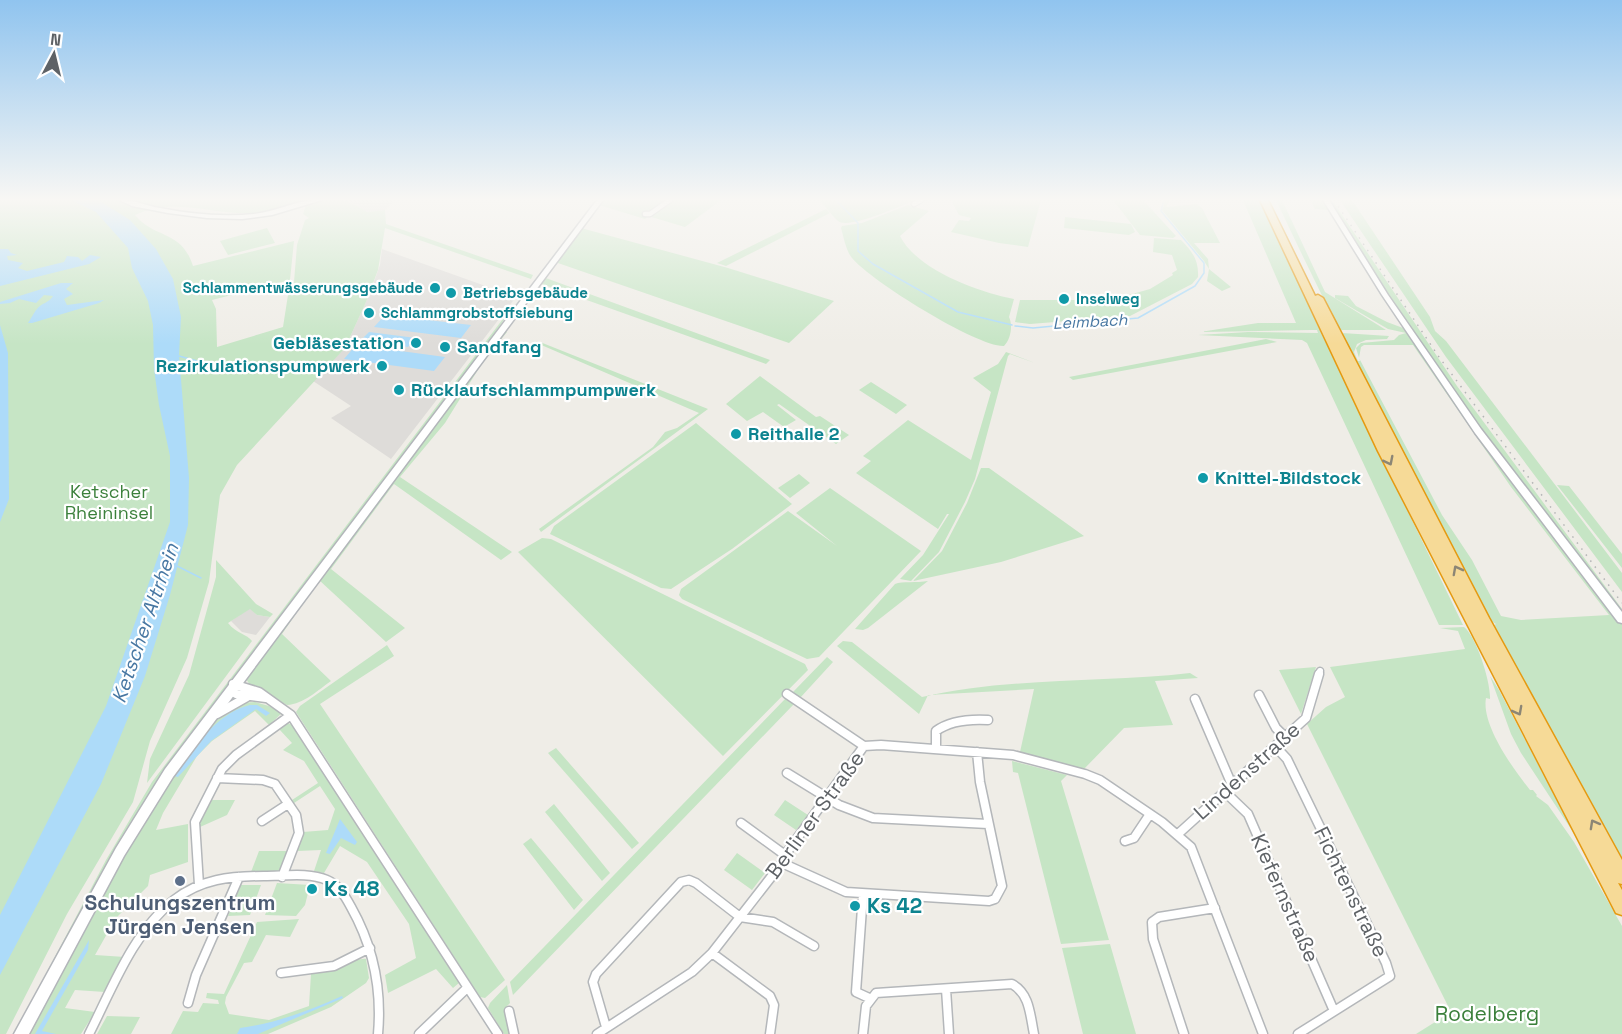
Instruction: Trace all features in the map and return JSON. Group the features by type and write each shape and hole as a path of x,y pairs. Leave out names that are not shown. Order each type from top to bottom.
{"highway":[{"path":"1287,248 1349,381 1479,625 1622,876"},
{"path":"1295,248 1479,625 1622,907"}],"street":[{"path":"21,1034 106,877 160,787 234,684 562,248"},
{"path":"1356,248 1385,295 1478,431 1622,619"},
{"name":"Lindenstraße","path":"1178,834 1306,718 1320,671"},
{"path":"234,684 233,692 248,697 266,698"},
{"path":"234,684 250,688 291,715 498,1034"},
{"path":"787,694 864,746"},
{"path":"1259,694 1276,728 1285,737"},
{"path":"207,721 228,706 248,697"},
{"path":"1195,699 1232,785"},
{"path":"199,885 195,822 217,778 222,769 236,755 291,715"},
{"path":"936,749 936,731 942,726 977,719 988,720"},
{"name":"Berliner Straße","path":"597,1034 692,972 712,953 784,859 864,746 881,745 1012,755 1085,774 1100,780 1178,834 1191,847 1263,1034"},
{"name":"Fichtenstraße","path":"1275,746 1287,759 1386,963 1390,976 1298,1034"},
{"path":"741,823 784,859 846,892 989,901 996,899 1002,886 980,782 977,752"},
{"path":"787,773 827,799 859,815 873,818 988,824"},
{"path":"217,778 264,780 275,784 298,820 299,833 282,876"},
{"name":"Kiefernstraße","path":"1225,792 1248,814 1334,1011"},
{"path":"262,822 288,804"},
{"path":"1125,841 1134,838 1150,814"},
{"path":"89,1034 149,924 169,904 199,885 214,880 282,876 317,877 335,885 364,929 370,948 380,1006 378,1034"},
{"path":"188,1003 196,975 239,877"},
{"path":"606,1028 593,982 596,974 681,882 689,880 696,883 740,917 773,922 814,946"},
{"path":"863,894 856,992 869,998"},
{"path":"1184,1034 1150,928 1152,922 1159,917 1215,908"},
{"path":"281,973 334,966 370,948"},
{"path":"712,953 770,996 774,1005 770,1034"},
{"path":"863,1034 865,1008 869,998 876,993 1012,984 1022,989 1027,1000 1034,1034"},
{"path":"419,1034 467,988"},
{"path":"946,989 949,1034"},
{"path":"509,1011 514,1034"}],"shaded area":[{"path":"382,249 516,297 391,459 331,418 351,406 313,381 345,348 370,293 380,265"},
{"path":"250,608 257,615 270,617 256,635 242,632 231,621"}],"green space":[{"name":"Ketscher Rheininsel","path":"0,248 184,248 193,266 265,248 293,248 290,280 212,300 216,309 217,347 283,327 290,282 294,282 297,248 382,248 378,270 345,348 237,465 220,495 209,582 187,658 150,741 133,802 67,914 6,1034 0,1034"},
{"path":"224,248 254,248 228,255"},
{"name":"Ketscher Rheininsel","path":"443,248 456,248 533,275 531,279"},
{"path":"566,248 655,248 834,301 789,343 555,262"},
{"path":"747,248 761,248 726,266 717,263"},
{"path":"847,248 908,248 934,269 950,278 983,291 1014,299 1009,317 1011,332 1008,340 1004,346 990,343 949,325 880,282 850,255"},
{"path":"1153,248 1188,248 1196,261 1198,277 1192,284 1130,316 1030,324 1015,322 1020,300 1111,300 1150,289 1177,270 1172,255 1153,252"},
{"path":"1194,248 1199,248 1208,259 1209,269"},
{"path":"1264,248 1282,248 1463,625 1439,625 1307,343 1302,340 1198,335 1248,332 1318,333 1317,330 1200,332 1258,323 1296,323"},
{"path":"1299,248 1305,248 1325,292 1386,330 1341,330 1342,333 1389,336 1387,339 1366,340 1357,344 1354,352 1360,361 1359,358 1356,348 1361,343 1394,340 1406,333 1388,329 1335,298 1335,295 1348,296 1356,306 1403,328 1355,248 1406,329 1622,623 1622,862 1493,626 1496,624 1491,621 1380,412","holes":["1364,345 1413,345 1511,487 1609,615 1521,620 1501,616 1472,560 1442,515 1359,358 1361,347"]},
{"path":"1358,248 1364,248 1457,386 1622,609 1622,614 1497,453 1389,298"},
{"path":"1373,248 1384,248 1430,317 1435,331 1446,341 1622,573 1622,592 1446,357"},
{"path":"1209,269 1231,287 1222,291 1207,281"},
{"path":"543,277 770,360 766,364 539,283"},
{"path":"515,303 485,348 196,728 44,987 39,987 106,860 152,782"},
{"path":"501,331 507,332 484,360 445,423 400,477 512,552 501,560 394,484 331,569 405,628 386,642 319,580 282,634 331,681 305,699 287,705 250,685 246,679"},
{"path":"1266,339 1277,342 1073,380 1069,377"},
{"path":"540,342 708,409 541,532 539,529 653,447 665,432 677,428 699,413 539,344"},
{"path":"1006,352 1035,363 1010,354 1008,356 975,479 965,502 939,552 911,581 900,579 923,555 949,514 938,529 856,473 871,461 863,456 908,420 971,460 991,392 973,378 998,364"},
{"path":"760,376 816,417 820,416 849,435 836,444 779,404 777,405 796,420 784,427 763,412 747,421 726,404"},
{"path":"871,382 907,405 896,414 859,390"},
{"path":"696,423 792,504 732,549 671,589 661,588 550,534 554,526"},
{"path":"981,468 989,468 1084,536 1001,562 913,581 942,551 967,503"},
{"path":"799,474 810,483 790,498 778,488"},
{"path":"1557,485 1569,486 1622,554 1622,568"},
{"path":"830,488 921,551 819,657 807,659 682,599 679,595 681,589 788,511 837,546 796,513"},
{"path":"542,538 551,539 805,664 808,670 723,756 518,552"},
{"path":"216,560 256,604 273,614 270,617 257,615 250,609 228,623 252,641 147,783 150,759 189,675 216,577"},
{"path":"928,581 868,628 855,629 895,584"},
{"name":"Rodelberg","path":"1464,627 1478,649 1485,671 1490,691 1490,699 1486,698 1486,709 1500,747 1530,790 1533,790 1536,796 1548,805 1574,842 1622,926 1622,1034 1416,1034 1451,1012 1307,724 1326,707 1345,697 1330,667 1465,649 1458,631 1440,628"},
{"path":"843,641 852,642 922,697 928,696 919,714 837,646"},
{"path":"387,645 394,656 320,704 505,980 485,998 480,997 296,712 300,706"},
{"path":"827,657 833,662 800,698 793,692"},
{"path":"1316,667 1301,714 1279,670"},
{"path":"1190,673 1198,678 1155,681 1173,725 1124,728 1084,769 1020,752 1034,689 934,695 1021,683"},
{"path":"1490,676 1575,835 1521,753 1511,734"},
{"path":"786,698 794,704 513,995 510,982"},
{"path":"255,702 282,713 269,725 255,711 212,741 197,756 163,813 156,830 188,824 188,862 150,875 148,886 116,918 95,955 125,957 105,992 75,990 65,1008 95,1012 81,1034 26,1034 105,886 175,769 223,712 240,703"},
{"path":"287,723 293,725 459,983 453,988 436,969 388,993 385,975 416,958 409,924 367,862 340,846 324,873 314,871 321,850 297,851 303,832 328,830 335,809 320,786 294,803 292,800 318,783 304,761 283,750 292,743 279,729"},
{"path":"556,748 639,843 632,849 548,753"},
{"path":"1012,761 1067,775 1061,781 1109,940 1061,944 1018,773 1013,772"},
{"path":"211,800 235,800 227,815 200,827 200,820"},
{"path":"785,800 808,815 796,830 774,815"},
{"path":"554,804 610,873 602,881 545,812"},
{"path":"531,838 583,900 574,910 523,844"},
{"path":"259,851 288,851 280,871 251,872"},
{"path":"737,853 765,873 752,890 724,870"},
{"path":"277,883 310,885 305,905 296,916 265,915"},
{"path":"241,885 261,885 250,915 228,916"},
{"path":"299,919 290,937 266,935 252,962 244,963 226,997 225,1003 229,1014 269,1020 309,1006 311,974 362,959 366,959 369,978 366,983 331,1007 268,1034 171,1034 183,1011 198,1012 203,1003 219,1004 218,1000 206,998 207,993 224,994 257,922"},
{"path":"1110,944 1136,1034 1083,1034 1062,948"},
{"path":"507,985 510,1003 504,1009 510,1034 504,1034 488,1008"},
{"path":"107,1016 140,1017 131,1034 97,1034"}],"water":[{"name":"Ketscher Altrhein","path":"128,248 155,248 173,279 181,317 179,355 189,478 188,525 170,595 145,676 101,784 0,975 0,915 106,706 170,522 170,456 154,369 153,325 148,301 132,268"},
{"path":"0,249 8,249 17,255 7,256 8,260 23,263 18,268 27,271 64,262 67,256 78,257 82,261 90,255 101,257 89,264 0,286"},
{"path":"61,283 73,283 66,289 73,294 64,299 67,305 104,300 32,323 28,323 36,310 53,296 44,295 36,303 19,299 0,304 0,302"},
{"path":"385,315 471,325 461,338 374,327"},
{"path":"0,325 8,353 9,499 0,522"},
{"path":"369,332 416,338 408,347 361,340"},
{"path":"356,345 445,357 434,371 344,359"},
{"path":"250,705 257,705 270,713 266,716 256,709 211,741 178,777 174,776 206,733 227,715"},
{"path":"340,819 357,842 355,845 341,838 330,854 326,853"},
{"path":"89,940 88,950 42,1031 56,1034 35,1034"},
{"path":"342,996 343,998 258,1034 237,1034 240,1028 292,1016"}],"waterway":[{"name":"Leimbach","path":"858,248 858,251 873,264 958,312 1012,325"},
{"name":"Leimbach","path":"1015,326 1033,328 1138,318 1195,286 1204,273 1204,263 1192,248"},
{"path":"179,356 208,364"},
{"path":"177,566 201,578"}],"railway":[{"path":"1366,248 1439,357 1622,603"}],"place":[{"name":"Schlammentwässerungsgebäude","path":"435,288"},
{"name":"Betriebsgebäude","path":"451,293"},
{"name":"Inselweg","path":"1064,299"},
{"name":"Schlammgrobstoffsiebung","path":"369,313"},
{"name":"Gebläsestation","path":"416,343"},
{"name":"Sandfang","path":"445,347"},
{"name":"Rezirkulationspumpwerk","path":"382,366"},
{"name":"Rücklaufschlammpumpwerk","path":"399,390"},
{"name":"Reithalle 2","path":"736,434"},
{"name":"Knittel-Bildstock","path":"1203,478"},
{"name":"Schulungszentrum Jürgen Jensen","path":"180,881"},
{"name":"Ks 48","path":"312,889"},
{"name":"Ks 42","path":"855,906"}]}
